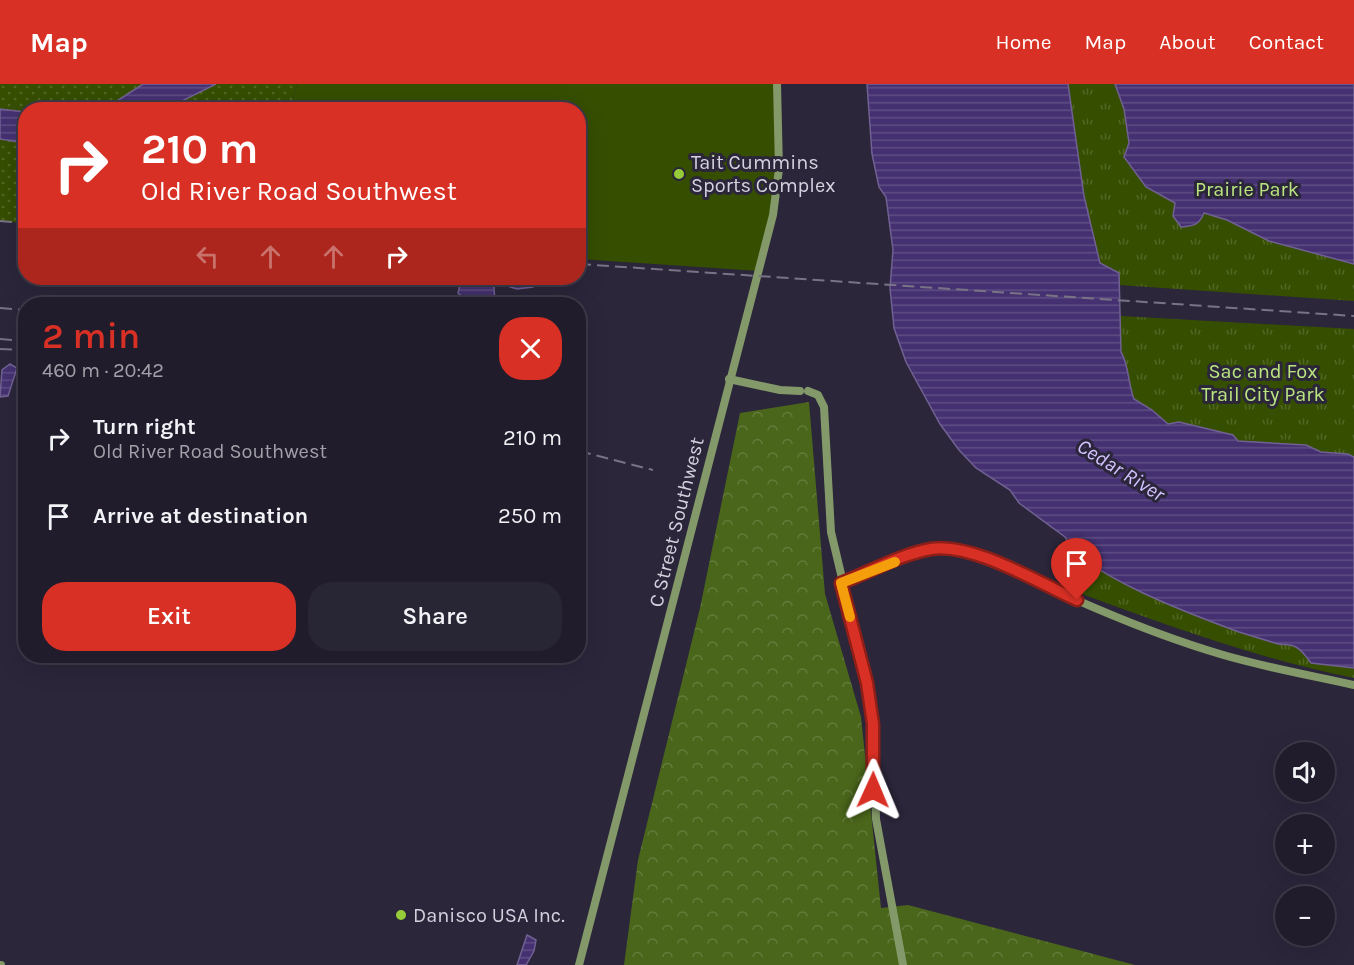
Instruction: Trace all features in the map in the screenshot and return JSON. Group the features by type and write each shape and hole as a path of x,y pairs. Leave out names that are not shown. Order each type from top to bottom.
{"street":[{"name":"C Street Southwest","path":"579,965 775,204 779,169 777,84"},
{"path":"729,379 780,390 804,391 818,395 824,407 831,532 841,583 867,683 873,724 876,819 903,965"},
{"path":"841,583 930,549 959,549 978,554 1115,617 1163,636 1222,655 1354,685"}],"green space":[{"path":"0,84 297,84 292,102 18,102 18,222 0,221"},
{"name":"Tait Cummins Sports Complex","path":"297,84 777,84 778,179 759,271 586,259 586,102 292,102"},
{"name":"Prairie Park","path":"1068,84 1354,84 1354,301 1119,285 1119,273 1100,263 1084,196"},
{"name":"Sac and Fox Trail City Park","path":"1121,316 1354,329 1354,457 1348,454 1321,452 1306,445 1238,441 1222,432 1180,422 1168,424 1152,410 1134,399 1123,358 1120,336"},
{"path":"809,402 825,594 861,717 881,908 908,905 1135,965 624,965 638,860 700,608 740,413"},
{"path":"1091,563 1118,578 1239,632 1298,648 1312,663 1354,668 1354,678 1249,651 1079,593"}],"water":[{"path":"143,84 216,84 180,102 113,102"},
{"name":"Cedar River","path":"867,84 1068,84 1084,196 1100,263 1119,273 1121,352 1126,363 1134,399 1152,410 1168,424 1179,422 1233,435 1238,441 1306,445 1321,452 1348,454 1354,457 1354,668 1311,663 1296,647 1239,632 1171,606 1117,580 1075,551 1065,537 1019,503 1010,490 976,468 959,450 940,424 906,362 894,328 890,288 893,250 886,197 879,187 872,154"},
{"path":"1115,84 1354,84 1354,264 1269,241 1227,220 1204,213 1195,224 1181,227 1173,216 1175,203 1146,187 1124,157 1129,143 1124,109"},
{"path":"0,109 18,111 18,142 0,139"},
{"path":"460,285 496,285 494,287 495,297 463,297 458,293"},
{"path":"510,285 534,285 517,289"},
{"path":"10,364 17,368 8,396 0,397 2,370"},
{"path":"527,935 536,940 534,951 526,965 517,965"}],"railway":[{"path":"0,221 18,222"},
{"path":"586,264 1354,316"},
{"path":"0,308 18,309"},
{"path":"0,339 18,340"},
{"path":"0,349 18,350"},
{"path":"586,453 653,470"}],"slow traffic":[{"path":"850,617 841,583 895,562"}],"place":[{"name":"Tait Cummins Sports Complex","path":"679,174"},
{"name":"Danisco USA Inc.","path":"401,915"}],"route":[{"path":"873,790 873,724 867,683 841,583 930,549 959,549 978,554 1077,600"}]}
